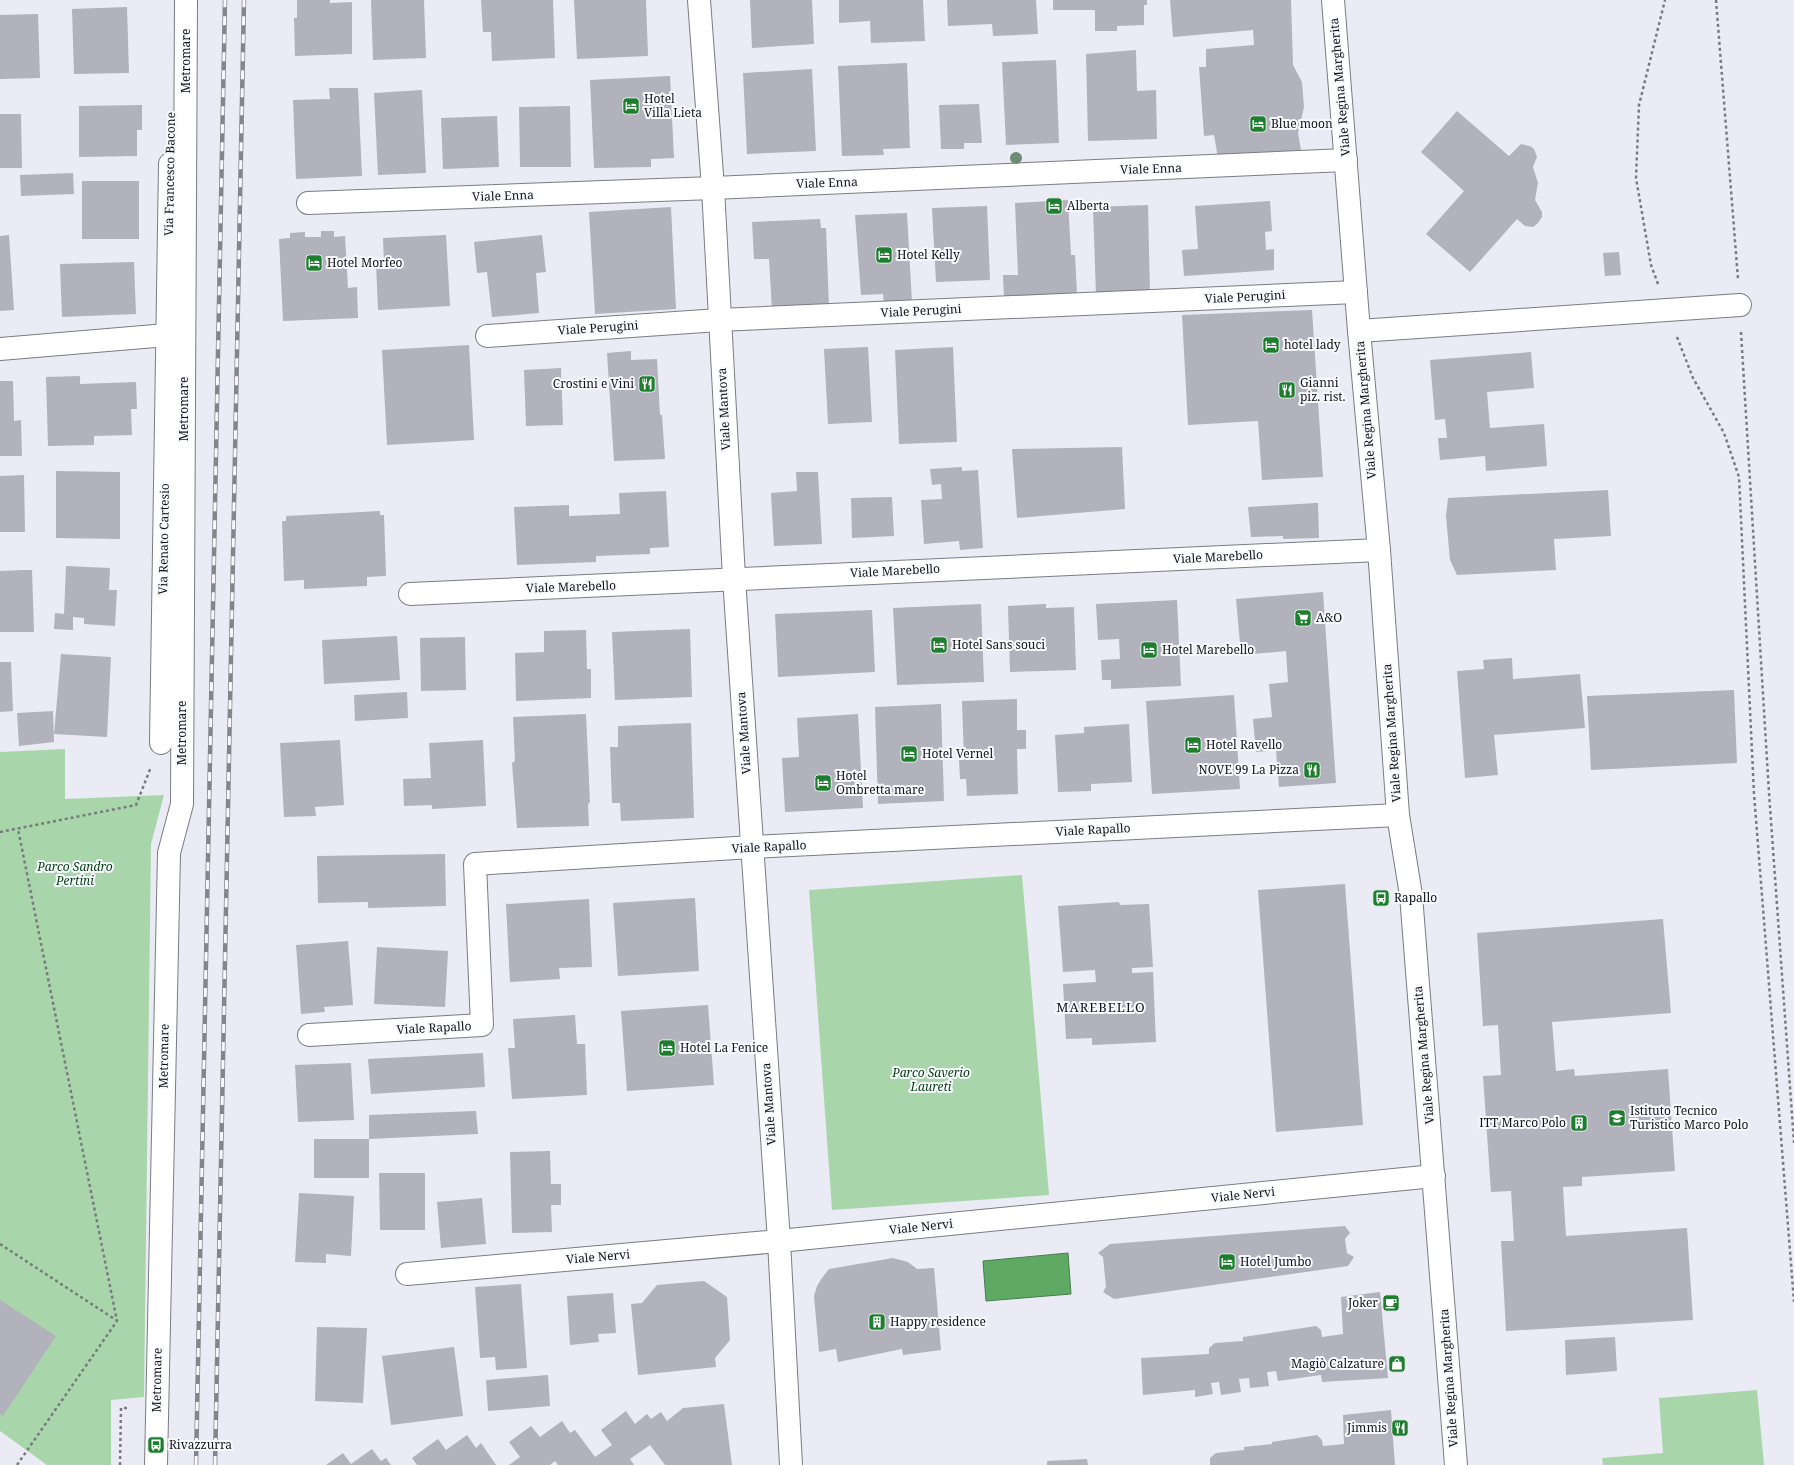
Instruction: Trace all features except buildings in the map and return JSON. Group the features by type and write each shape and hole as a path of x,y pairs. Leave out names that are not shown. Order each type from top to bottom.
{"street":[{"name":"Viale Mantova","path":"699,0 713,188 734,578 779,1241 791,1465"},
{"name":"Viale Regina Margherita","path":"1333,0 1359,331 1379,550 1398,815 1411,895 1456,1465"},
{"name":"Via Francesco Bacone","path":"167,335 180,6"},
{"name":"Metromare","path":"156,1465 169,853 182,804 180,6"},
{"name":"Viale Enna","path":"308,203 713,188 1346,160"},
{"name":"Viale Perugini","path":"487,336 719,320 1356,292"},
{"path":"1359,331 1740,305"},
{"path":"0,350 167,335"},
{"name":"Via Renato Cartesio","path":"161,743 167,335"},
{"name":"Viale Marebello","path":"410,594 670,583 734,578 1379,550"},
{"name":"Viale Rapallo","path":"309,1035 482,1025 475,864 752,847 1398,815"},
{"name":"Viale Nervi","path":"407,1274 779,1241 1434,1176"}],"path":[{"path":"1665,0 1639,105 1636,178 1651,265 1693,378 1724,433 1739,477 1754,794 1794,1302"},
{"path":"1716,0 1740,305 1769,793 1794,1144"},
{"path":"0,832 136,804 161,743"},
{"path":"17,1465 117,1321 18,829"},
{"path":"0,1244 117,1321"}],"green space":[{"name":"Parco Sandro Pertini","path":"65,749 65,799 164,795 151,844 144,1397 111,1400 111,1465 47,1465 0,1431 0,752"},
{"name":"Parco Saverio Laureti","path":"1022,875 1049,1195 832,1210 809,890"},
{"path":"1757,1390 1764,1465 1603,1465 1602,1458 1663,1453 1659,1398"}],"shaded area":[{"path":"1068,1253 1071,1294 986,1301 983,1261"}],"railway":[{"path":"196,1465 225,0"},
{"path":"215,1465 244,0"}],"place":[{"name":"Hotel Villa Lieta","path":"631,106"},
{"name":"Blue moon","path":"1258,124"},
{"name":"Alberta","path":"1054,206"},
{"name":"Hotel Kelly","path":"884,255"},
{"name":"Hotel Morfeo","path":"314,263"},
{"name":"hotel lady","path":"1271,345"},
{"name":"Crostini e Vini","path":"647,384"},
{"name":"Gianni piz. rist.","path":"1287,390"},
{"name":"A&O","path":"1303,618"},
{"name":"Hotel Sans souci","path":"939,645"},
{"name":"Hotel Marebello","path":"1149,650"},
{"name":"Hotel Ravello","path":"1193,745"},
{"name":"Hotel Vernel","path":"909,754"},
{"name":"NOVE 99 La Pizza","path":"1312,770"},
{"name":"Hotel Ombretta mare","path":"823,783"},
{"name":"Rapallo","path":"1381,898"},
{"name":"Hotel La Fenice","path":"667,1048"},
{"name":"Istituto Tecnico Turistico Marco Polo","path":"1617,1118"},
{"name":"ITT Marco Polo","path":"1579,1123"},
{"name":"Hotel Jumbo","path":"1227,1262"},
{"name":"Joker","path":"1391,1303"},
{"name":"Happy residence","path":"877,1322"},
{"name":"Magiò Calzature","path":"1397,1364"},
{"name":"Jimmis","path":"1400,1428"},
{"name":"Rivazzurra","path":"156,1445"}],"district":[{"name":"MAREBELLO","path":"1101,1007"}]}
